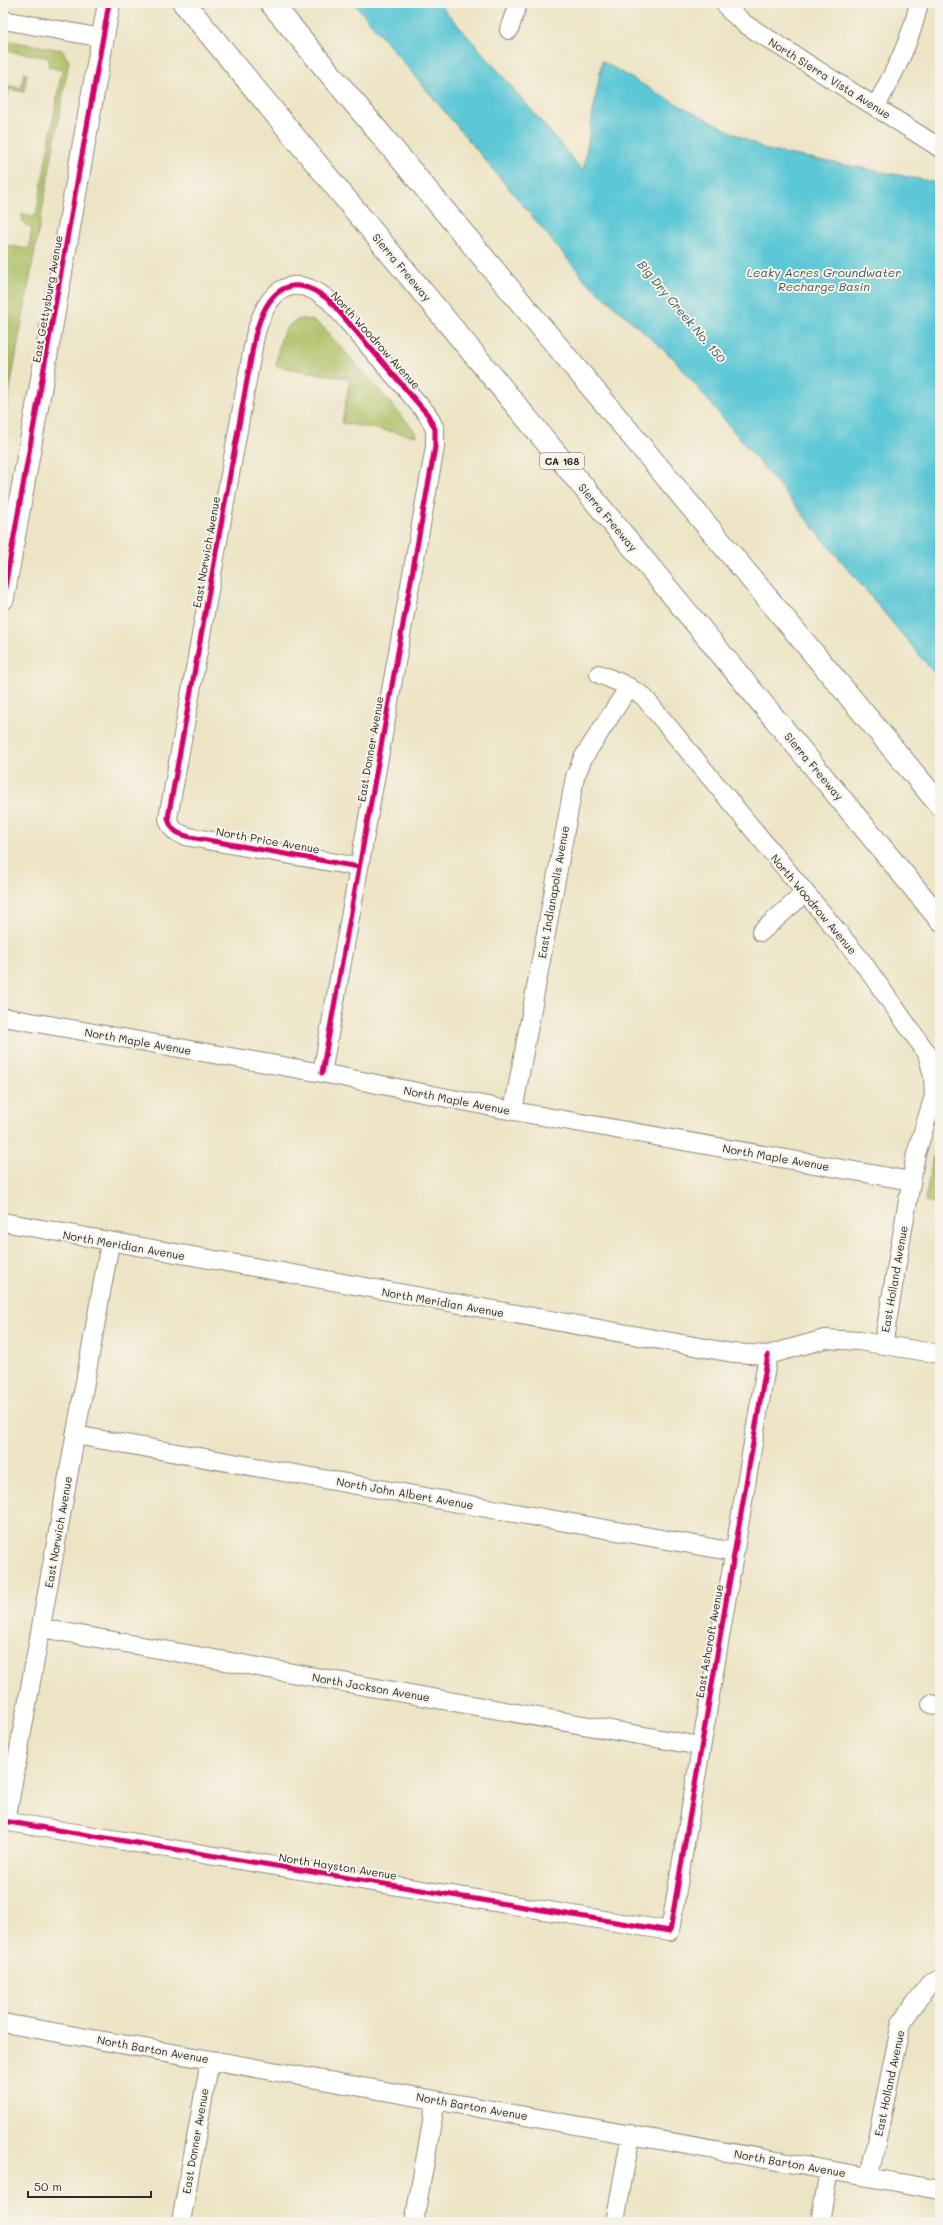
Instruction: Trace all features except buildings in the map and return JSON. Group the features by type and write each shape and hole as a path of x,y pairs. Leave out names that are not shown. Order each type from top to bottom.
{"main road":[{"name":"East Gettysburg Avenue","path":"3,598 110,3"},
{"name":"Sierra Freeway","path":"184,3 940,919"},
{"path":"271,3 940,805"}],"street":[{"path":"509,30 518,3"},
{"name":"North Sierra Vista Avenue","path":"725,3 730,11 745,24 940,148"},
{"path":"876,106 898,66 909,39 918,3"},
{"path":"3,20 103,38"},
{"name":"North Woodrow Avenue","path":"287,286 302,286 310,288 330,301 428,415 434,429"},
{"name":"East Norwich Avenue","path":"174,830 170,826 168,818 255,336 263,309 271,298 287,286"},
{"name":"East Donner Avenue","path":"322,1073 435,447 434,429"},
{"name":"North Woodrow Avenue","path":"599,674 629,687 643,696 861,960 927,1053 934,1076 934,1096 916,1154 911,1181"},
{"name":"East Indianapolis Avenue","path":"513,1111 575,777 582,758 629,687"},
{"name":"North Price Avenue","path":"174,830 190,837 359,867"},
{"path":"761,932 805,893"},
{"name":"North Maple Avenue","path":"3,1017 322,1073 513,1111 911,1181"},
{"name":"East Holland Avenue","path":"911,1181 883,1345 940,1354"},
{"name":"North Meridian Avenue","path":"3,1222 110,1243 733,1353 768,1355 825,1339 859,1341 883,1345"},
{"name":"East Norwich Avenue","path":"4,1821 41,1628 110,1243"},
{"name":"East Ashcroft Avenue","path":"670,1931 700,1746 735,1552 768,1355"},
{"name":"North John Albert Avenue","path":"75,1435 735,1552"},
{"name":"North Jackson Avenue","path":"41,1628 700,1746"},
{"name":"North Hayston Avenue","path":"4,1821 670,1931"},
{"name":"East Holland Avenue","path":"869,2177 901,2023 930,1984 940,1979"},
{"name":"North Barton Avenue","path":"3,2023 940,2190"},
{"name":"East Donner Avenue","path":"181,2222 210,2060"},
{"path":"414,2222 436,2100"},
{"path":"615,2222 631,2134"},
{"path":"820,2222 829,2170"}],"shaded area":[{"path":"940,1130 940,1158 933,1157"}],"green space":[{"path":"3,40 62,50 69,61 3,427 3,245 29,249 32,229 23,222 22,214 36,216 62,70 48,67 49,58 3,50"},
{"path":"24,73 27,74 24,92 9,89 3,120 3,85 21,88"},
{"path":"301,319 312,320 323,327 415,431 416,436 342,423 350,379 276,366 279,344 284,331 288,326"},
{"path":"933,1157 940,1158 940,1204 925,1201"}],"water":[{"name":"Leaky Acres Groundwater Recharge Basin","path":"354,3 438,3 489,60 583,171 602,61 671,101 767,150 940,183 940,680 674,359 586,281"}],"cycle path":[{"path":"3,598 109,3"},
{"path":"322,1073 435,447 435,429 428,415 330,301 315,291 303,286 291,286 281,290 273,297 266,308 255,336 168,818 173,829 182,835 359,867"},
{"path":"3,1821 670,1931 768,1355"}],"water label":[{"name":"Big Dry Creek No. 150","path":"682,311"}]}
